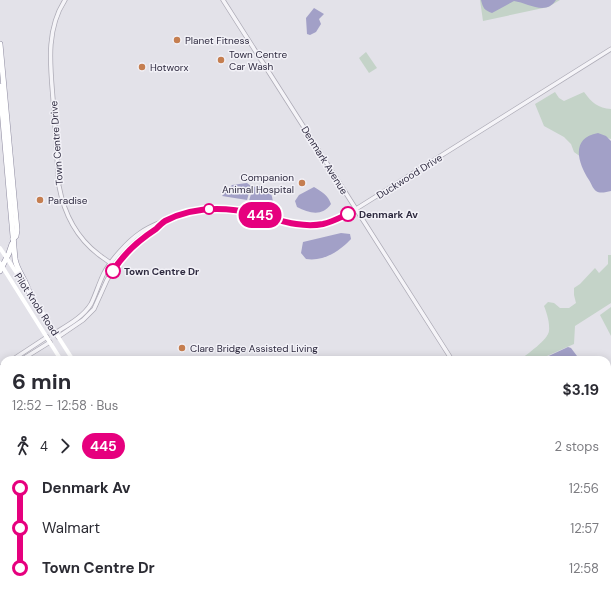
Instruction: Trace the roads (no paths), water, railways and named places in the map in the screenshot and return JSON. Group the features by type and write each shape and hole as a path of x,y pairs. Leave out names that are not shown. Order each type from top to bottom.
{"highway":[{"path":"0,44 17,230 9,253 1,267"},
{"path":"0,86 16,267 27,284 29,292"}],"main road":[{"name":"Pilot Knob Road","path":"0,248 70,356"},
{"name":"Pilot Knob Road","path":"1,267 59,356"},
{"name":"Duckwood Drive","path":"47,337 55,332"},
{"name":"Duckwood Drive","path":"50,342 58,337"}],"street":[{"name":"Town Centre Drive","path":"65,0 56,19 52,34 50,57 58,186 66,214 75,230 85,243 115,267"},
{"name":"Denmark Avenue","path":"223,0 449,356"},
{"name":"Duckwood Drive","path":"55,332 79,317 90,306 104,273 111,263 140,233 156,224 190,212 212,209 232,209 250,212 290,224 309,225 334,221 356,209 611,49"},
{"name":"Duckwood Drive","path":"58,337 83,320 94,309 107,280 126,253 139,240 164,221"},
{"name":"Duckwood Drive","path":"18,356 47,337"},
{"name":"Duckwood Drive","path":"27,356 50,342"}],"water":[{"path":"481,0 556,0 552,5 542,8 514,1 492,13 484,8"},
{"path":"314,8 324,14 319,19 321,24 316,32 310,35 307,34 306,18"},
{"path":"598,133 606,136 611,141 611,191 598,192 595,190 585,173 580,159 579,152 583,140"},
{"path":"247,183 251,186 247,200 222,196 232,185"},
{"path":"258,186 270,191 273,204 271,206 249,201 253,187"},
{"path":"314,187 326,196 331,204 324,211 315,213 297,207 295,201 299,195"},
{"path":"341,233 350,234 351,239 342,248 331,255 319,259 306,259 301,253 303,242"},
{"path":"568,347 571,348 577,356 549,356"}],"place":[{"name":"Planet Fitness","path":"177,40"},
{"name":"Town Centre Car Wash","path":"221,60"},
{"name":"Hotworx","path":"142,67"},
{"name":"Companion Animal Hospital","path":"302,183"},
{"name":"Paradise","path":"40,200"},
{"name":"Denmark Av","path":"348,214"},
{"name":"Town Centre Dr","path":"113,271"},
{"name":"Clare Bridge Assisted Living","path":"182,348"}]}
